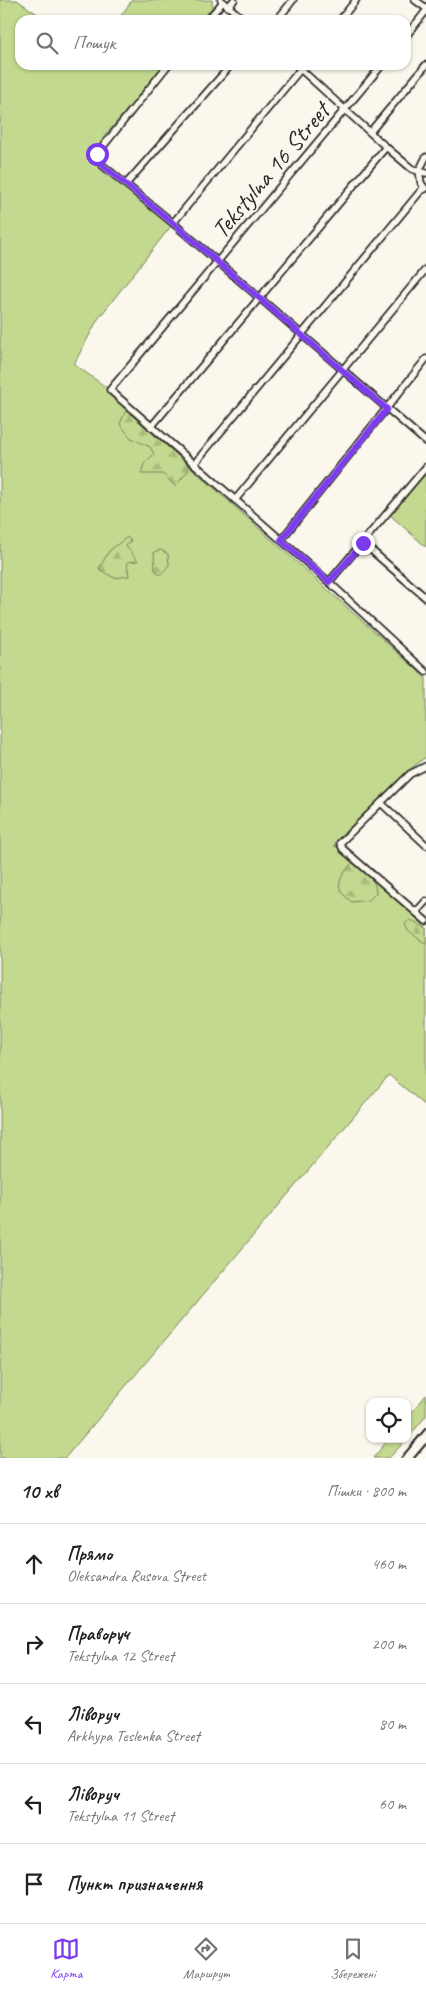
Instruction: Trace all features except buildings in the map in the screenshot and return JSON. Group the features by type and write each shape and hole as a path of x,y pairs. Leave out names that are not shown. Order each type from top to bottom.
{"street":[{"path":"212,15 224,3 234,0"},
{"path":"281,15 293,0"},
{"path":"344,15 356,0"},
{"path":"411,30 426,10 415,0"},
{"path":"224,3 238,15"},
{"path":"370,132 426,65"},
{"path":"164,70 97,154 101,164 173,223 387,409 425,439"},
{"path":"126,184 227,70"},
{"path":"173,223 297,70"},
{"path":"304,70 386,147 412,169 423,172"},
{"name":"Tekstylna 16 Street","path":"151,427 110,390 378,70"},
{"path":"386,147 151,427 329,582 426,672"},
{"path":"194,464 425,188 421,182 426,157"},
{"path":"235,500 426,269"},
{"path":"281,540 426,359"},
{"path":"329,582 426,467"},
{"path":"363,543 426,598"},
{"path":"426,766 410,774 340,843 343,849 426,921"},
{"path":"382,803 426,845"},
{"path":"416,912 426,901"}],"green space":[{"path":"0,0 17,0 39,15 15,15 15,70 161,70 104,137 95,154 97,162 103,168 171,226 98,319 74,364 107,388 108,393 426,678 426,757 405,773 334,846 342,850 426,927 426,1106 389,1075 65,1458 0,1458"},
{"path":"132,0 212,0 212,6 207,15 122,15"},
{"path":"126,410 187,464 189,470 175,486 163,474 141,474 144,464 154,454 150,447 131,438 120,424"},
{"path":"426,473 426,547 390,515"},
{"path":"127,537 131,541 126,546 138,561 127,562 129,576 114,578 99,569 109,551"},
{"path":"161,550 168,554 169,565 160,575 155,570 154,552"},
{"path":"353,862 369,875 374,883 376,893 369,900 352,902 342,892 340,887 341,878"},
{"path":"410,920 426,928 426,944 408,931 405,924"},
{"path":"426,1395 426,1416 411,1434 411,1413"},
{"path":"386,1443 403,1443 389,1458 373,1458"}],"railway":[{"path":"401,1458 426,1428"},
{"path":"414,1458 426,1444"}],"route":[{"path":"97,154 101,164 173,223 387,409 281,540 329,582 363,543"}]}
